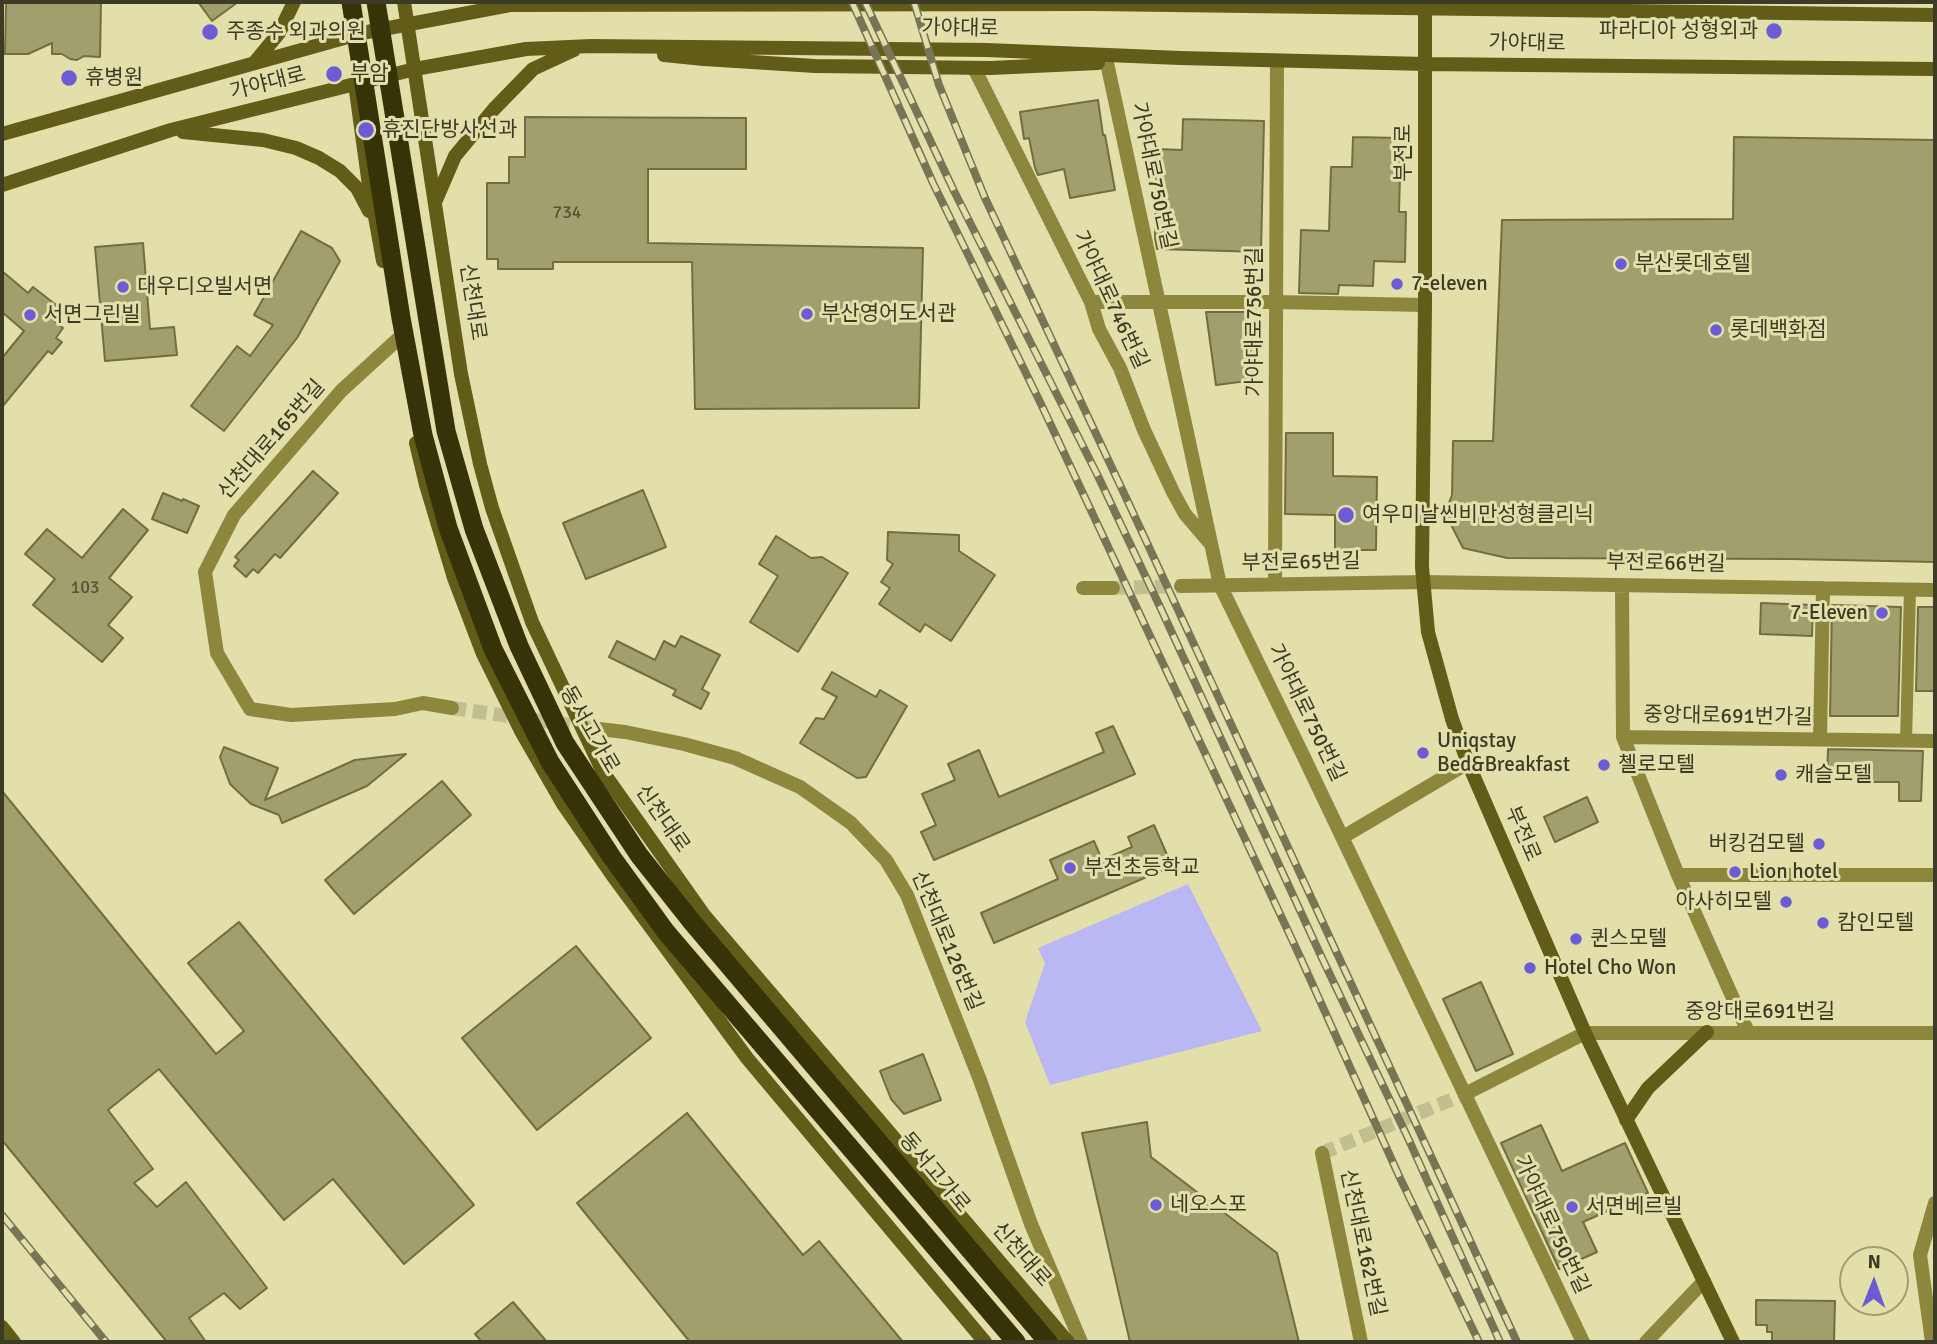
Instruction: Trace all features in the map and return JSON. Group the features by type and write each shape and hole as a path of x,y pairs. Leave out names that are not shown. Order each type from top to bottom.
{"highway":[{"path":"351,2 401,318 423,435 448,528 493,649 550,762 611,856 666,932 1016,1342"},
{"name":"동서고가로","path":"376,2 446,431 479,542 519,646 565,743 639,855 692,922 1048,1342"}],"main road":[{"path":"255,62 279,33 295,2"},
{"path":"342,2 375,222 416,444 454,578 483,654 521,731 563,804 613,876 747,1058 985,1342"},
{"name":"신천대로","path":"404,2 461,374 480,464 492,508 532,622 603,772 704,915 1068,1342"},
{"path":"596,3 639,2"},
{"name":"가야대로","path":"2,134 347,37 510,5 1094,3 1896,8 1935,15"},
{"name":"부전로","path":"1425,5 1423,582 1428,632 1452,719 1468,763 1585,1033 1733,1342"},
{"path":"435,202 455,156 517,85 533,69 591,46 704,59 815,66 975,68 1183,58"},
{"name":"가야대로","path":"2,185 171,130 415,69 526,49 591,46 987,50 1426,64 1935,69"},
{"path":"171,130 263,140 296,148 319,158 340,171 358,188 375,222"},
{"path":"1626,1120 1648,1088 1707,1032"},
{"path":"2,1327 14,1342"}],"street":[{"name":"가야대로756번길","path":"1275,584 1277,61"},
{"name":"가야대로750번길","path":"1107,63 1220,585 1583,1342"},
{"name":"가야대로746번길","path":"975,68 1091,302 1099,329 1120,368 1144,430 1173,492 1185,514 1211,545"},
{"path":"1091,302 1425,305"},
{"name":"신천대로165번길","path":"398,339 341,391 234,515 205,572 211,613 218,653 250,709 291,715 395,709 424,702 452,708"},
{"name":"부전로65번길","path":"1181,586 1423,582"},
{"name":"부전로66번길","path":"1423,582 1935,590"},
{"name":"중앙대로691번가길","path":"1622,585 1623,737 1678,875 1748,1032"},
{"path":"1083,588 1113,587"},
{"path":"1823,588 1827,739"},
{"path":"1906,741 1910,589"},
{"name":"신천대로126번길","path":"599,729 625,732 735,758 800,787 851,822 886,860 907,895 980,1080 1031,1224 1081,1342"},
{"name":"중앙대로691번가길","path":"1623,737 1935,741"},
{"path":"1343,837 1468,763"},
{"path":"1678,875 1935,875"},
{"path":"1465,1094 1585,1033"},
{"name":"중앙대로691번길","path":"1585,1033 1935,1033"},
{"name":"신천대로162번길","path":"1322,1153 1361,1342"},
{"path":"1932,1342 1920,1255 1935,1203"},
{"path":"1920,1255 1935,1255"},
{"path":"1646,1342 1704,1281"}],"shaded area":[{"path":"1188,884 1262,1031 1050,1085 1025,1022 1045,963 1038,948"}],"building":[{"path":"6,2 101,2 100,57 84,56 77,60 62,54 52,54 52,43 28,54 5,54"},
{"path":"198,2 238,2 212,21"},
{"path":"1098,100 1115,190 1070,198 1064,169 1038,175 1029,138 1024,139 1020,112"},
{"path":"525,117 746,118 746,169 648,169 648,243 923,248 919,408 695,409 692,262 553,262 553,269 498,269 498,259 487,259 487,183 509,183 509,157 525,157"},
{"path":"1183,119 1264,121 1261,252 1157,249 1157,149 1182,150"},
{"path":"1353,137 1401,138 1399,212 1406,212 1405,262 1374,261 1373,286 1339,285 1338,294 1299,293 1301,230 1329,231 1331,167 1352,167"},
{"name":"롯데백화점","path":"1734,137 1935,140 1935,562 1507,558 1463,548 1445,513 1452,495 1453,441 1493,441 1502,220 1733,219"},
{"path":"301,231 332,248 340,261 297,338 224,431 191,406 237,346 250,356 273,325 254,315"},
{"name":"대우디오빌서면","path":"143,243 150,329 174,327 177,355 105,361 95,247"},
{"name":"서면그린빌","path":"2,271 28,293 33,287 60,308 51,318 63,328 56,338 62,342 52,354 48,351 2,407 2,358 24,331 2,312"},
{"path":"1206,312 1245,312 1255,380 1216,385"},
{"path":"1286,433 1333,433 1333,476 1377,477 1376,550 1335,550 1335,515 1285,514"},
{"path":"313,471 338,493 280,558 275,554 258,573 253,569 246,577 234,566 239,560 235,557"},
{"path":"643,490 666,547 586,579 563,523"},
{"path":"163,493 199,506 187,533 152,519"},
{"path":"123,509 148,530 109,578 132,597 108,625 123,638 102,662 33,605 55,579 25,554 47,529 82,558"},
{"path":"888,532 959,535 959,551 995,575 951,641 925,624 920,632 879,604 890,588 881,582 893,564 887,560"},
{"path":"776,536 811,558 822,557 848,573 798,652 750,622 778,576 759,564"},
{"path":"1761,603 1813,605 1812,636 1760,634"},
{"path":"1832,605 1901,607 1898,716 1830,716"},
{"path":"1918,607 1935,607 1935,691 1916,691"},
{"path":"681,636 720,655 702,689 709,693 701,709 673,695 676,690 609,657 617,641 655,660 664,641 675,647"},
{"path":"832,672 876,697 880,690 907,706 866,777 857,778 800,743 816,718 824,719 837,697 822,689"},
{"path":"1113,726 1135,774 934,860 921,832 936,825 922,794 955,780 948,764 979,750 999,797 1104,752 1096,733"},
{"path":"224,747 278,768 265,800 355,760 406,754 367,786 282,823 279,815 251,804 230,784 220,757"},
{"path":"1828,749 1923,751 1921,801 1899,801 1899,782 1861,782 1861,776 1827,775"},
{"path":"442,781 471,815 354,914 325,880"},
{"path":"2,791 216,1054 244,1031 188,963 239,922 474,1205 404,1264 333,1179 284,1220 159,1069 108,1110 153,1169 134,1183 157,1207 186,1182 267,1288 240,1309 224,1293 189,1318 206,1342 167,1342 2,1140"},
{"path":"1587,797 1598,822 1555,842 1544,817"},
{"path":"1154,825 1172,866 994,943 981,913 1058,879 1050,860 1094,841 1102,860 1132,847 1128,837"},
{"path":"576,946 651,1038 537,1130 462,1038"},
{"path":"1481,982 1513,1054 1476,1071 1443,999"},
{"path":"923,1054 941,1100 904,1114 891,1099 880,1071"},
{"path":"687,1113 803,1255 819,1241 903,1342 690,1342 577,1203"},
{"name":"네오스포","path":"1147,1122 1151,1157 1277,1253 1299,1342 1130,1342 1082,1133"},
{"name":"서면베르빌","path":"1541,1125 1562,1171 1625,1143 1648,1193 1583,1222 1597,1252 1559,1269 1501,1143"},
{"path":"1756,1300 1835,1301 1834,1342 1772,1342 1772,1332 1767,1332 1767,1325 1756,1325"},
{"path":"513,1302 547,1342 482,1342 475,1334"}],"tunnel":[{"path":"1113,588 1181,586"},
{"path":"452,708 599,729"},
{"path":"1322,1153 1465,1094"}],"railway":[{"path":"852,2 933,183 1041,404 1302,961 1400,1178 1479,1342"},
{"path":"865,2 954,191 1097,474 1161,609 1408,1138 1500,1342"},
{"path":"914,2 939,85 985,198 1517,1342"},
{"path":"2,1215 106,1342"}],"place":[{"name":"파라디아 성형외과","path":"1774,31"},
{"name":"주종수 외과의원","path":"210,32"},
{"name":"부암","path":"334,74"},
{"name":"휴병원","path":"69,78"},
{"name":"휴진단방사선과","path":"366,130"},
{"name":"부산롯데호텔","path":"1621,264"},
{"name":"7-eleven","path":"1397,284"},
{"name":"대우디오빌서면","path":"123,287"},
{"name":"부산영어도서관","path":"807,314"},
{"name":"서면그린빌","path":"30,315"},
{"name":"롯데백화점","path":"1716,330"},
{"name":"여우미날씬비만성형클리닉","path":"1346,515"},
{"name":"7-Eleven","path":"1882,613"},
{"name":"Uniqstay Bed&Breakfast","path":"1423,753"},
{"name":"첼로모텔","path":"1604,765"},
{"name":"캐슬모텔","path":"1781,775"},
{"name":"버킹검모텔","path":"1819,844"},
{"name":"부전초등학교","path":"1070,868"},
{"name":"Lion hotel","path":"1735,872"},
{"name":"아사히모텔","path":"1786,902"},
{"name":"캄인모텔","path":"1823,923"},
{"name":"퀸스모텔","path":"1576,939"},
{"name":"Hotel Cho Won","path":"1530,968"},
{"name":"네오스포","path":"1156,1205"},
{"name":"서면베르빌","path":"1572,1207"}]}
